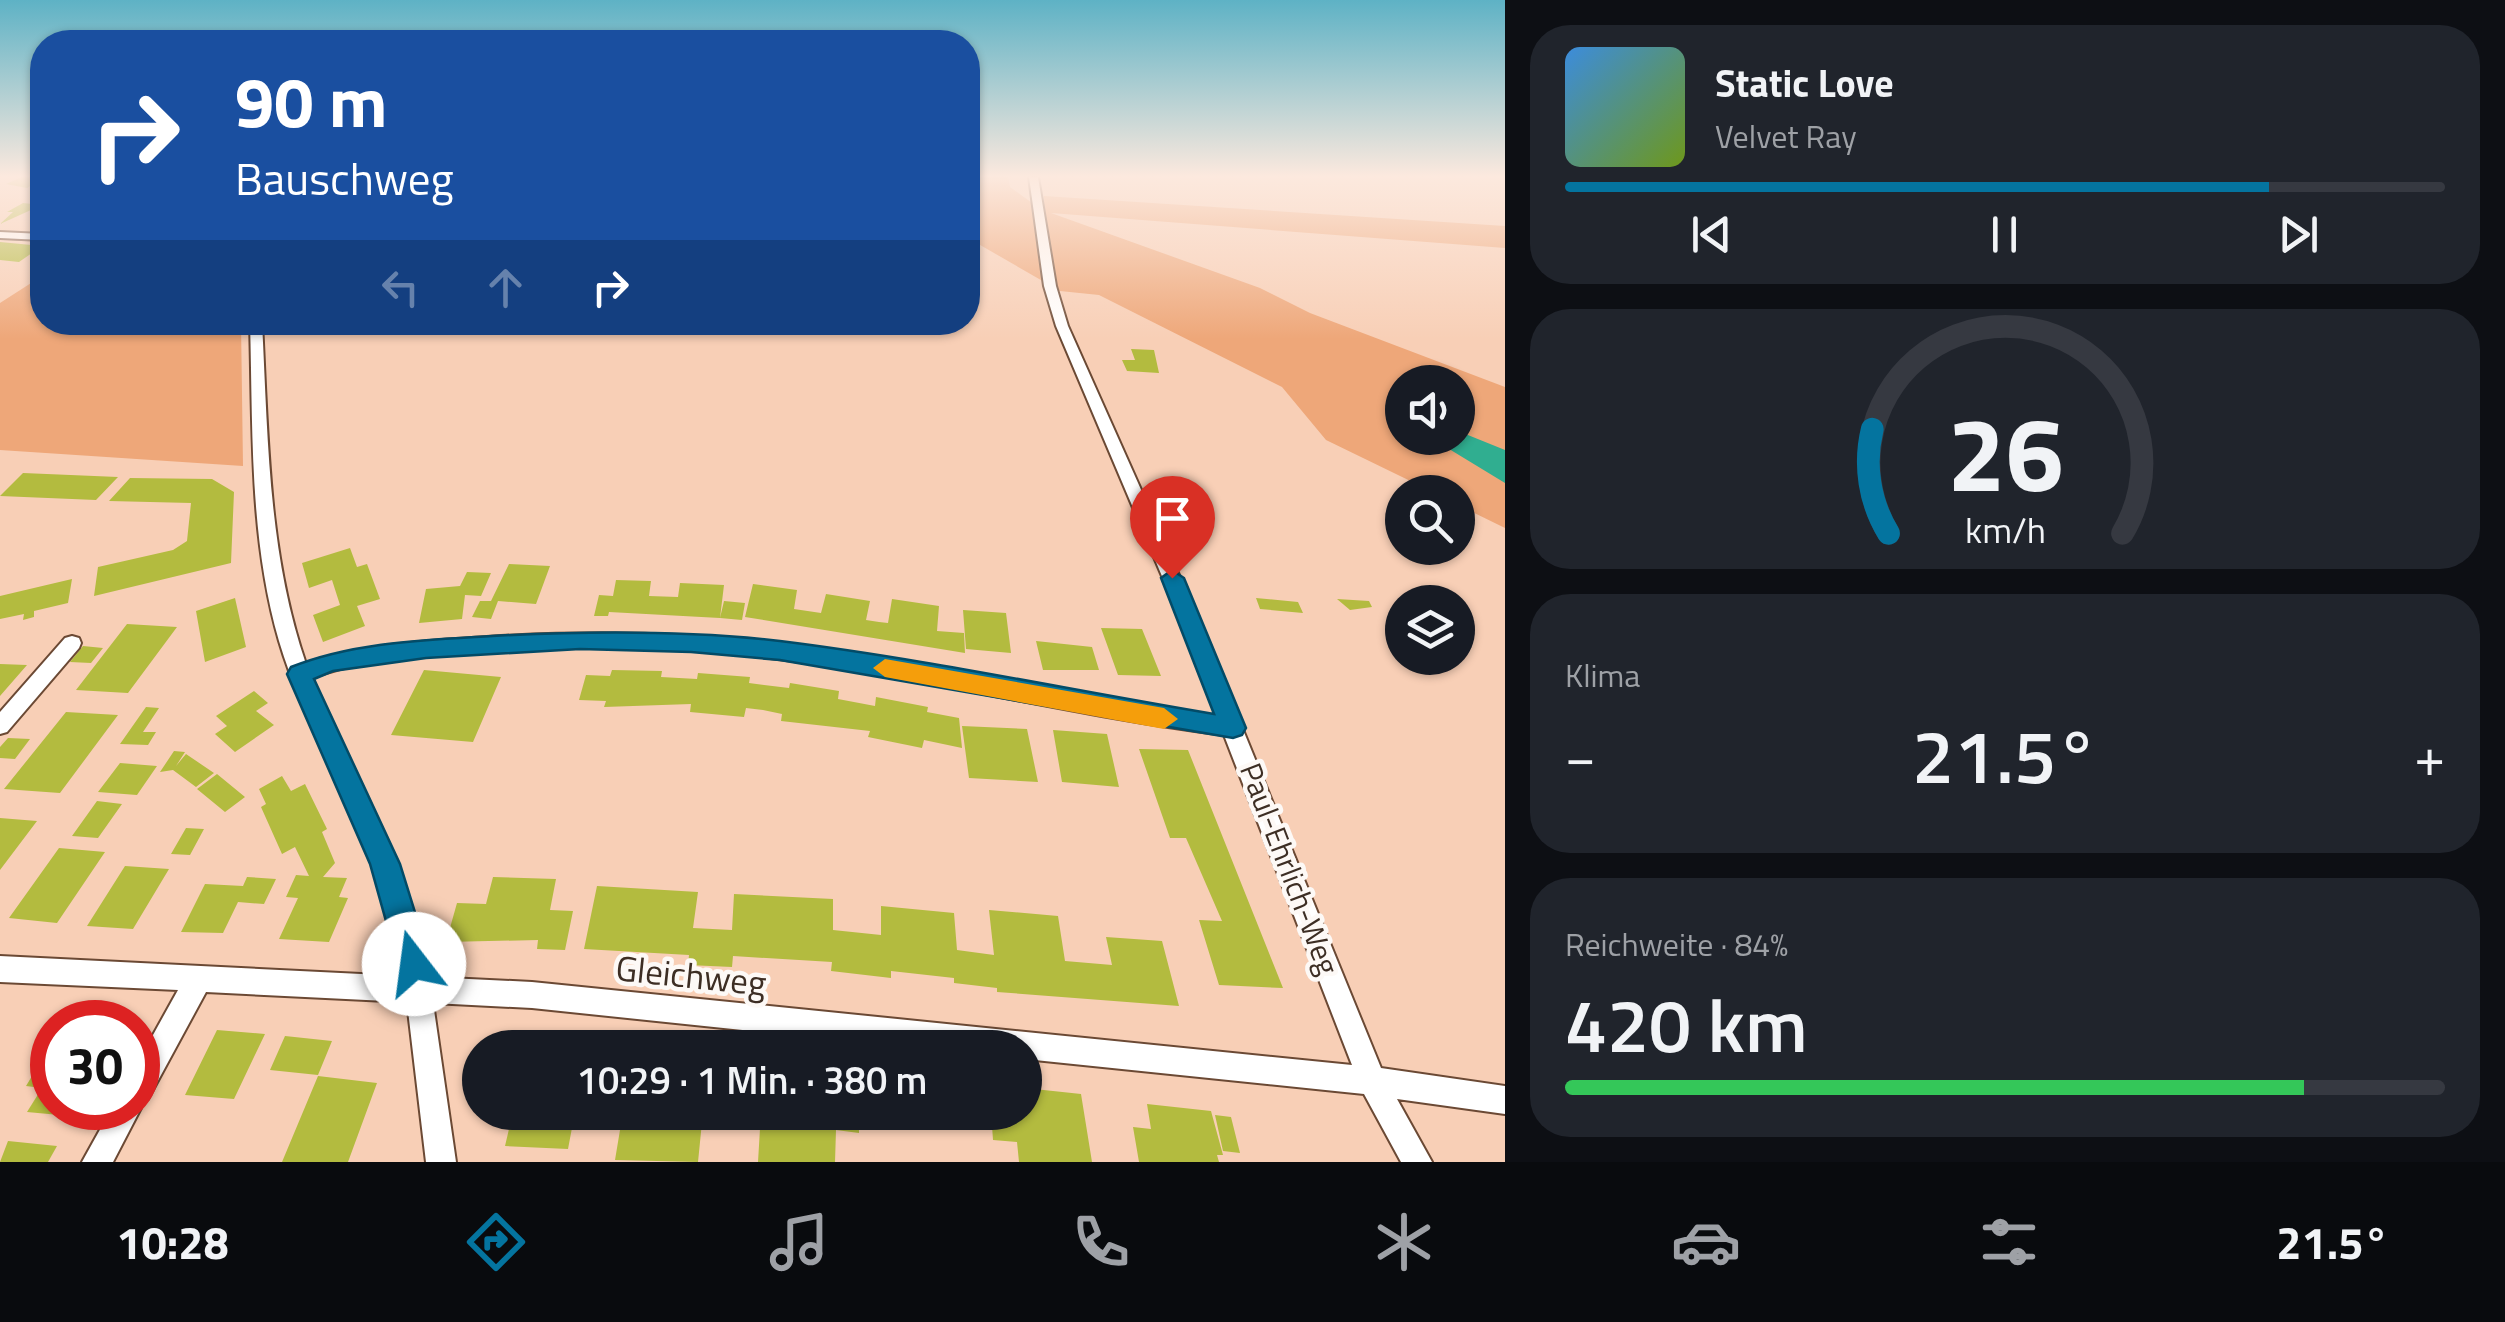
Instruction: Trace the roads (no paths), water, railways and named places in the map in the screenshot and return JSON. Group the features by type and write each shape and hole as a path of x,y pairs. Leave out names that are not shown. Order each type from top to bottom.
{"street":[{"name":"Paul-Ehrlich-Weg","path":"1042,231 1050,286 1062,326 1233,728 1372,1081 1417,1162"},
{"path":"0,234 30,236"},
{"path":"257,335 272,564 300,674 385,864 420,990 441,1162"},
{"path":"300,674 330,662 426,648 580,640 691,643 780,650 1233,728"},
{"path":"0,726 72,644"},
{"name":"Gleichweg","path":"0,969 532,995 1372,1081 1505,1100"},
{"path":"160,1048 198,980"},
{"path":"97,1162 115,1130"}],"water":[{"path":"1475,438 1505,450 1505,483 1459,455 1475,455"}]}
